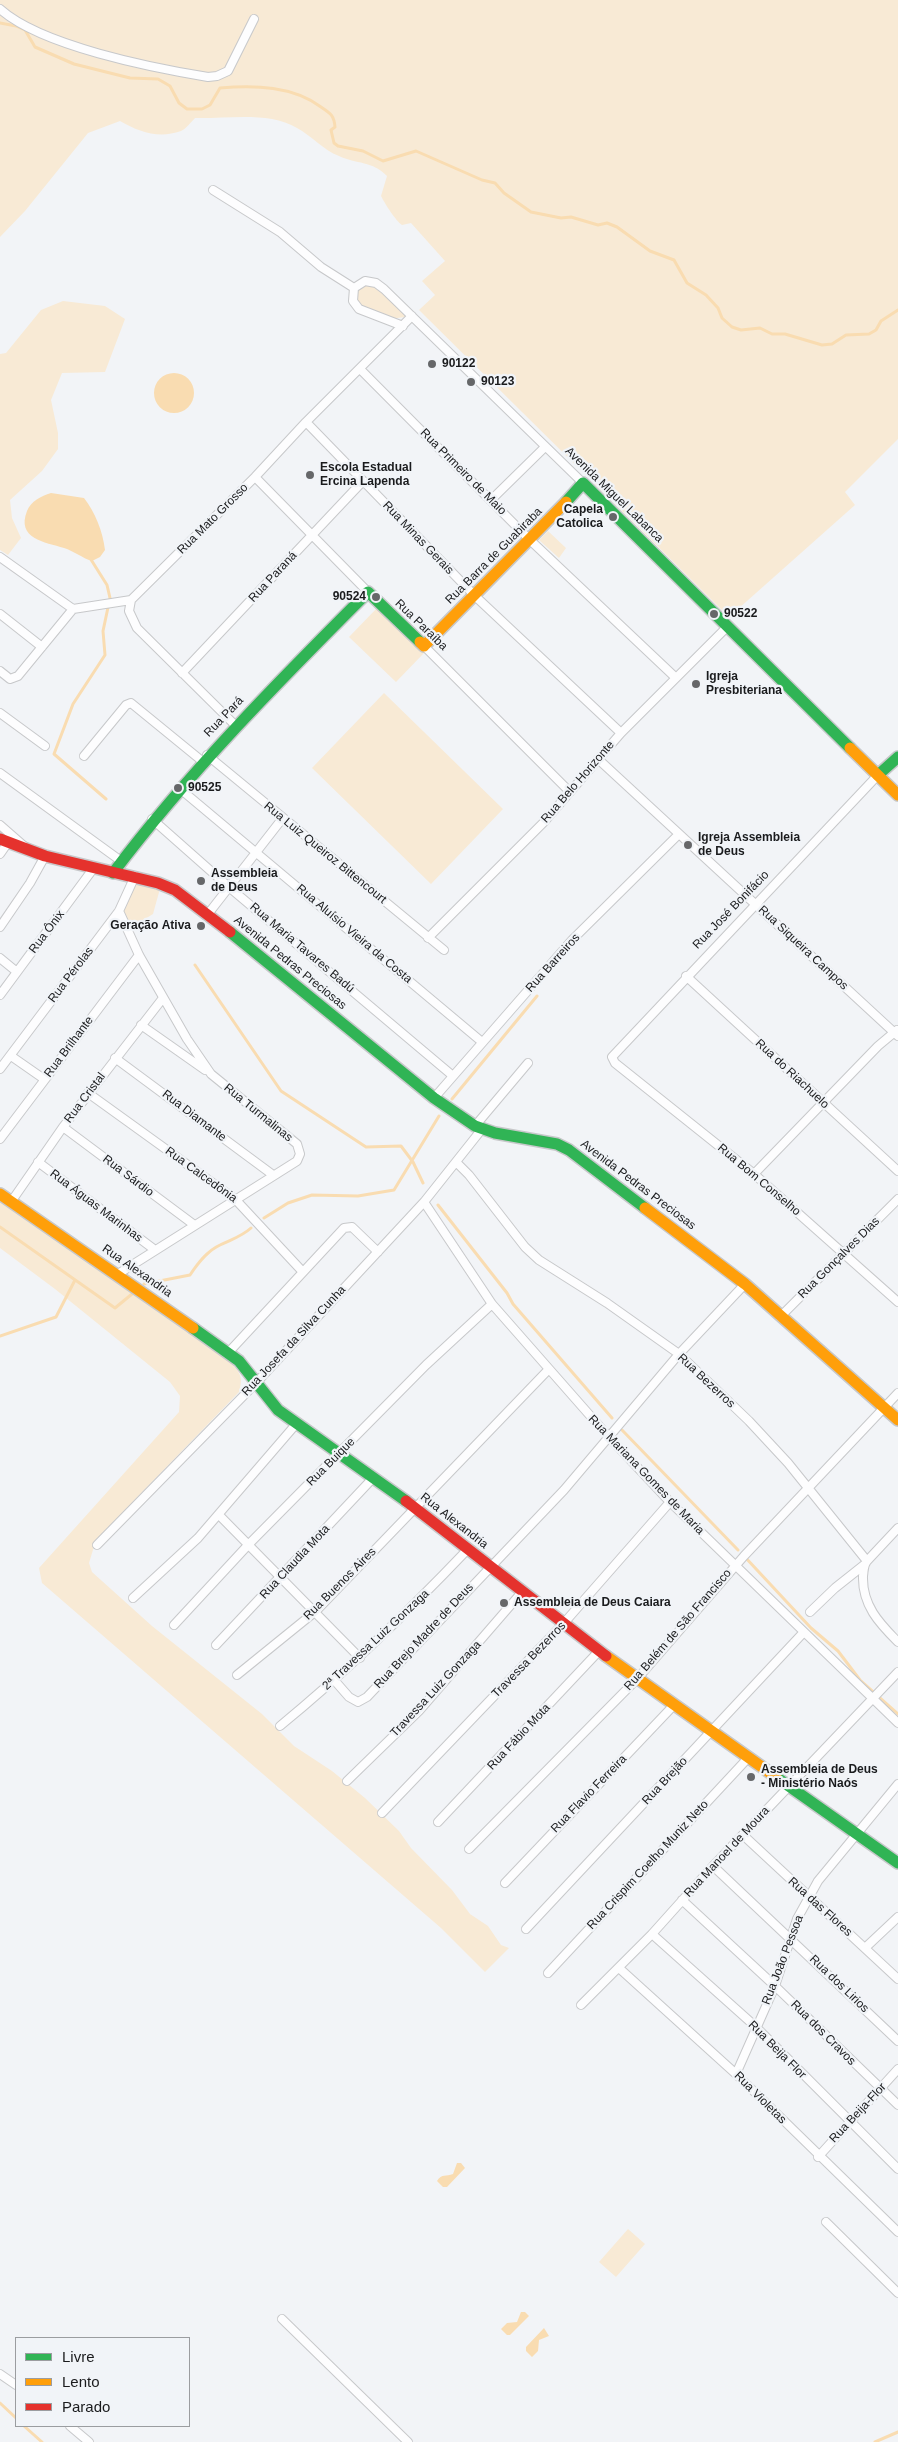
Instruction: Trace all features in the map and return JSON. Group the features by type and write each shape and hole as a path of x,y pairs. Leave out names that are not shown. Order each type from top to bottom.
{"main road":[{"name":"Rua Barra de Guabiraba","path":"424,646 530,540 583,483"},
{"name":"Avenida Miguel Labanca","path":"583,483 898,795"},
{"name":"Rua Paraíba","path":"368,592 424,646"},
{"name":"Rua Pará","path":"113,873 152,819 204,758 368,592"},
{"name":"Rua José Bonifácio","path":"878,775 898,757"},
{"name":"Avenida Pedras Preciosas","path":"5,840 44,856 94,870 135,876 175,890 208,914 434,1098 479,1127 557,1144 569,1150 745,1284 898,1420"},
{"name":"Rua Alexandria","path":"0,1194 118,1274 239,1362 273,1405 414,1508 599,1651 788,1787 856,1832 898,1863"}],"street":[{"path":"0,9 46,36 77,47 208,77 217,76 228,71 254,19"},
{"path":"213,190 280,232 321,266 354,288 353,301 359,309 403,326"},
{"name":"Avenida Miguel Labanca","path":"354,288 366,281 376,283 393,297 583,483"},
{"name":"Rua Mato Grosso","path":"130,600 255,477 306,422 412,316"},
{"name":"Rua Primeiro de Maio","path":"360,369 530,540 676,678"},
{"name":"Rua Minas Gerais","path":"306,422 475,596 621,733"},
{"path":"491,500 545,447"},
{"name":"Rua Paraíba","path":"255,477 368,592"},
{"name":"Rua Paraná","path":"182,673 363,481"},
{"path":"0,557 73,609"},
{"path":"0,671 10,679 14,679 73,609 130,600 129,611 137,628 235,725"},
{"path":"0,614 42,647"},
{"name":"Rua Belo Horizonte","path":"428,938 544,822 621,733 728,626"},
{"name":"Rua Paraíba","path":"424,646 569,791"},
{"name":"Rua Luiz Queiroz Bittencourt","path":"84,756 126,705 131,703 282,819 444,950"},
{"path":"0,713 45,746"},
{"name":"Rua Siqueira Campos","path":"598,759 897,1033"},
{"path":"0,773 121,861"},
{"name":"Rua José Bonifácio","path":"615,1063 613,1054 878,775"},
{"name":"Rua Aluísio Vieira da Costa","path":"179,788 482,1042"},
{"name":"Rua Maria Tavares Badú","path":"152,819 230,888 453,1076"},
{"path":"208,914 282,819"},
{"path":"0,825 28,849"},
{"name":"Rua Barreiros","path":"434,1098 572,940 678,834"},
{"path":"0,854 5,840"},
{"path":"0,927 30,883 44,856"},
{"name":"Rua Ônix","path":"0,995 94,870"},
{"name":"Rua Pérolas","path":"0,1069 118,911 135,876"},
{"name":"Rua Turmalinas","path":"118,911 139,955 163,998 187,1040 211,1074 297,1144 300,1149 299,1158 236,1199 193,1224 118,1274"},
{"name":"Rua Brilhante","path":"0,1139 139,955"},
{"path":"0,958 17,972"},
{"name":"Rua do Riachuelo","path":"686,976 898,1171"},
{"name":"Rua Cristal","path":"11,1202 63,1127 163,998"},
{"path":"141,1025 211,1074"},
{"path":"754,1174 878,1046 897,1033"},
{"path":"11,1056 44,1079"},
{"name":"Rua Diamante","path":"115,1058 273,1175"},
{"name":"Rua Josefa da Silva Cunha","path":"97,1545 256,1383 424,1202 456,1162 479,1127 528,1063"},
{"name":"Rua Bom Conselho","path":"615,1063 754,1174 898,1302"},
{"name":"Rua Calcedônia","path":"88,1094 236,1199 302,1271"},
{"name":"Rua Sárdio","path":"63,1127 193,1224"},
{"name":"Rua Águas Marinhas","path":"38,1162 155,1250"},
{"name":"Rua Bezerros","path":"456,1162 478,1186 502,1219 532,1253 607,1303 678,1354 749,1421 808,1487 865,1563"},
{"name":"Rua Gonçalves Dias","path":"780,1317 898,1199"},
{"name":"Rua Mariana Gomes de Maria","path":"424,1202 492,1304 608,1436 670,1502 803,1633 875,1697 898,1723"},
{"path":"227,1354 302,1271 346,1227 352,1227 378,1252"},
{"path":"489,1566 564,1490 678,1354 745,1284"},
{"name":"Rua Buique","path":"174,1625 249,1544 455,1336 492,1304"},
{"name":"Rua Buenos Aires","path":"237,1675 316,1612 549,1369"},
{"name":"Rua Belém de São Francisco","path":"469,1849 638,1678 735,1566 898,1393"},
{"path":"132,1598 198,1538 297,1423"},
{"name":"Rua Claudia Mota","path":"216,1645 282,1577 373,1478"},
{"name":"Travessa Bezerros","path":"382,1813 564,1623 670,1502"},
{"path":"218,1515 282,1577 360,1658"},
{"path":"810,1612 865,1563 898,1528"},
{"name":"2ª Travessa Luiz Gonzaga","path":"280,1726 360,1658 415,1605 468,1549"},
{"path":"865,1563 863,1583 866,1600 872,1613 898,1642"},
{"name":"Rua Brejo Madre de Deus","path":"335,1681 349,1697 358,1702 367,1696 489,1566"},
{"name":"Travessa Luiz Gonzaga","path":"347,1782 448,1679 522,1592"},
{"name":"Rua Brejão","path":"526,1929 803,1633"},
{"name":"Rua Fábio Mota","path":"438,1822 599,1651"},
{"name":"Rua Manoel de Moura","path":"581,2005 652,1934 713,1866 898,1672"},
{"name":"Rua Flavio Ferreira","path":"505,1883 674,1705"},
{"name":"Rua Crispim Coelho Muniz Neto","path":"548,1973 748,1758"},
{"name":"Rua João Pessoa","path":"736,2074 775,1986 791,1938 818,1881 856,1832 898,1784"},
{"name":"Rua das Flores","path":"743,1835 898,1979"},
{"name":"Rua dos Lirios","path":"713,1866 898,2041"},
{"name":"Rua dos Cravos","path":"682,1900 775,1986 898,2105"},
{"path":"865,1948 898,1917"},
{"name":"Rua Beija Flor","path":"652,1934 756,2027 848,2122 898,2169"},
{"name":"Rua Violetas","path":"619,1968 736,2074 818,2157 898,2232"},
{"name":"Rua Beija-Flor","path":"818,2157 848,2122 898,2070"},
{"path":"826,2222 898,2292"},
{"path":"282,2319 408,2442"},
{"path":"0,2374 15,2384"},
{"path":"71,2427 89,2442"}],"shaded area":[{"path":"0,0 898,0 898,439 845,492 855,505 729,617 419,310 435,295 422,281 445,261 411,223 402,225 388,208 381,196 387,176 382,171 364,163 345,159 323,147 297,128 274,119 248,117 195,118 183,130 165,134 142,131 120,121 88,133 25,211 0,237 0,15 12,19 0,5"},
{"path":"370,281 412,316 385,318 378,317 366,310 353,295 354,288"},
{"path":"63,301 105,306 125,319 105,372 62,373 51,400 58,433 58,449 42,471 10,500 12,518 21,538 8,555 0,550 0,354 6,353 41,310"},
{"path":"170,373 178,373 185,376 191,382 194,393 191,404 185,410 178,413 170,413 163,410 157,404 154,397 154,389 157,382 163,376"},
{"path":"51,493 84,498 95,516 102,536 105,550 100,557 92,561 68,549 34,538 25,528 27,511 31,504"},
{"path":"548,531 566,548 559,558 539,540"},
{"path":"377,608 424,653 396,682 349,637"},
{"path":"384,693 503,809 431,884 312,768"},
{"path":"135,876 161,885 153,914 127,930 119,911"},
{"path":"0,1201 99,1267 231,1363 240,1376 239,1392 96,1540 89,1563 92,1572 152,1626 262,1714 294,1746 332,1771 365,1798 399,1831 411,1848 452,1890 470,1914 488,1926 501,1945 509,1948 485,1972 441,1928 42,1583 39,1568 179,1412 180,1396 170,1382 55,1289 0,1248"},
{"path":"457,2163 461,2163 465,2168 447,2187 443,2187 437,2181 442,2176 453,2174"},
{"path":"628,2229 645,2244 616,2277 599,2262"},
{"path":"521,2312 525,2312 529,2316 510,2335 507,2335 501,2329 507,2323 517,2322"},
{"path":"544,2328 549,2336 539,2340 538,2351 532,2357 526,2351 526,2347"}],"waterway":[{"path":"0,23 25,30 35,47 74,64 130,78 158,79 170,86 179,103 187,109 202,109 210,105 220,88 260,87 286,91 310,100 331,115 335,127 331,130 334,143 338,146 363,151 383,161 416,151 482,180 495,183 504,193 531,212 561,218 571,217 598,225 607,223 617,227 650,251 674,260 687,283 706,295 718,308 722,318 732,327 741,330 760,328 772,334 785,334 822,345 832,344 846,335 869,334 876,330 881,321 898,310"},
{"path":"90,558 107,585 110,598 103,631 105,655 73,704 54,754 106,799"},
{"path":"195,965 281,1091 366,1147 401,1146 413,1162 423,1183"},
{"path":"452,1099 537,996"},
{"path":"264,1218 288,1203 312,1195 358,1196 394,1190 439,1116"},
{"path":"438,1205 507,1293 513,1304 612,1418"},
{"path":"0,1227 115,1308 132,1294"},
{"path":"144,1284 190,1275 207,1254 251,1228"},
{"path":"0,1336 56,1317 75,1280"},
{"path":"622,1430 738,1550"},
{"path":"744,1556 811,1628 838,1651 860,1680 898,1714"},
{"path":"0,2403 15,2417"},
{"path":"25,2427 42,2442"},
{"path":"875,2442 898,2432"}],"traffic: fast":[{"path":"566,502 583,483 850,748"},
{"path":"113,873 142,835 204,763 268,694 368,592 420,642"},
{"path":"878,775 898,757"},
{"path":"230,932 434,1098 475,1126 495,1133 557,1144 569,1150 645,1208"},
{"path":"193,1328 239,1361 278,1410 406,1501"},
{"path":"776,1777 898,1863"}],"traffic: slow":[{"path":"420,642 424,646 566,502"},
{"path":"850,748 898,795"},
{"path":"0,1194 193,1328"},
{"path":"645,1208 745,1284 898,1420"},
{"path":"606,1656 776,1777"}],"traffic: jam":[{"path":"0,839 45,856 158,883 175,890 230,932"},
{"path":"406,1501 606,1656"}],"place":[{"name":"90122","path":"432,364"},
{"name":"90123","path":"471,382"},
{"name":"Escola Estadual Ercina Lapenda","path":"310,475"},
{"name":"Capela Catolica","path":"613,517"},
{"name":"90524","path":"376,597"},
{"name":"90522","path":"714,614"},
{"name":"Igreja Presbiteriana","path":"696,684"},
{"name":"90525","path":"178,788"},
{"name":"Igreja Assembleia de Deus","path":"688,845"},
{"name":"Assembleia de Deus","path":"201,881"},
{"name":"Geração Ativa","path":"201,926"},
{"name":"Assembleia de Deus Caiara","path":"504,1603"},
{"name":"Assembleia de Deus - Ministério Naós","path":"751,1777"}]}
